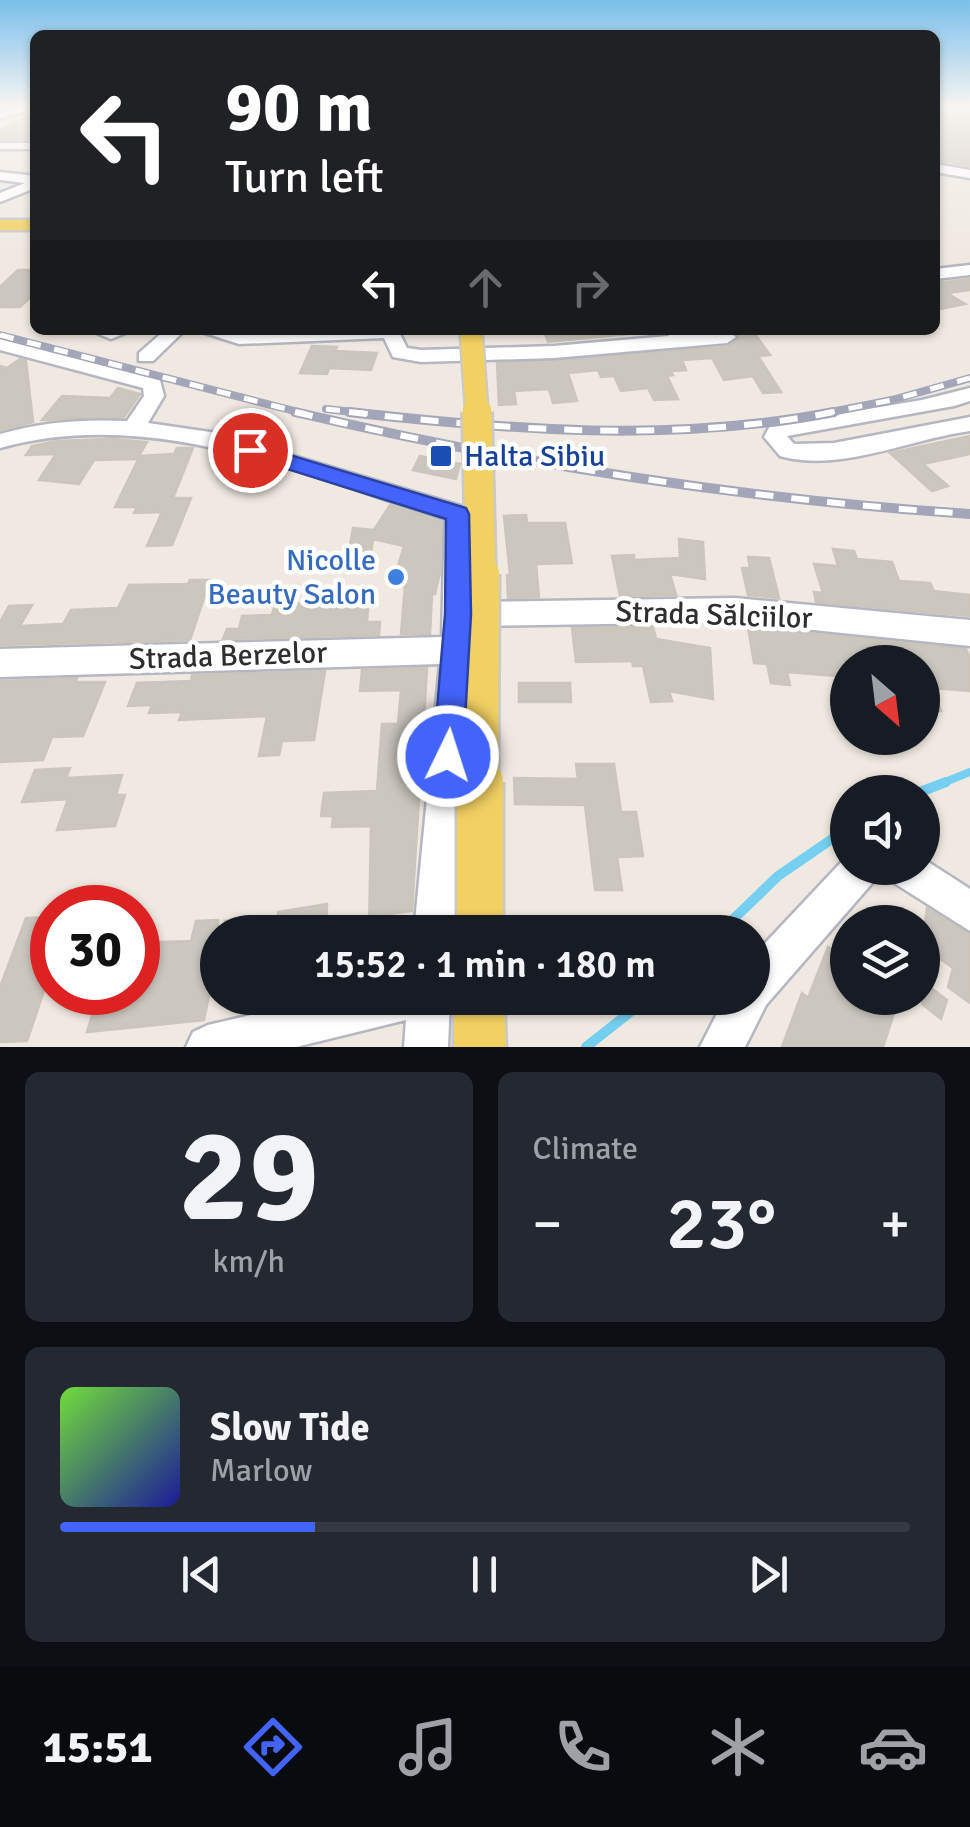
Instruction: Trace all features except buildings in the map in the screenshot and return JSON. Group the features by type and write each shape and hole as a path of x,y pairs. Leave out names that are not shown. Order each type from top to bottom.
{"main road":[{"path":"0,226 30,225"},
{"path":"480,915 482,342"},
{"path":"479,1015 480,1047"}],"street":[{"path":"940,169 970,174"},
{"path":"0,176 30,181"},
{"path":"0,198 30,184"},
{"path":"940,273 970,270"},
{"path":"146,356 170,335"},
{"path":"226,335 267,335"},
{"path":"394,335 395,348 408,356 482,342 727,337"},
{"path":"0,344 152,384 154,396 132,430"},
{"path":"970,394 898,413 778,431 778,444 788,450 847,449 921,430 970,424"},
{"path":"0,441 52,427 132,430 217,440 452,510 460,519 458,614 435,915"},
{"name":"Strada Sălciilor","path":"458,614 735,610 970,633"},
{"name":"Strada Berzelor","path":"0,662 456,650"},
{"path":"770,970 845,885"},
{"path":"930,885 970,912"},
{"path":"208,1047 340,1015"},
{"path":"426,1044 429,1015"},
{"path":"722,1047 739,1015"}],"waterway":[{"path":"940,784 970,772"},
{"path":"940,784 946,782"},
{"path":"738,915 778,876 830,840"},
{"path":"586,1047 626,1015"}],"railway":[{"path":"0,335 306,414"},
{"path":"821,414 892,400 970,378"},
{"path":"326,409 371,414"},
{"path":"295,412 462,448 631,477 800,499 970,514"},
{"path":"349,412 470,424 592,430 714,428 834,412"}],"place":[{"name":"Halta Sibiu","path":"441,456"},
{"name":"Nicolle Beauty Salon","path":"396,577"}],"route":[{"path":"250,450 458,514 458,614 448,756"}]}
